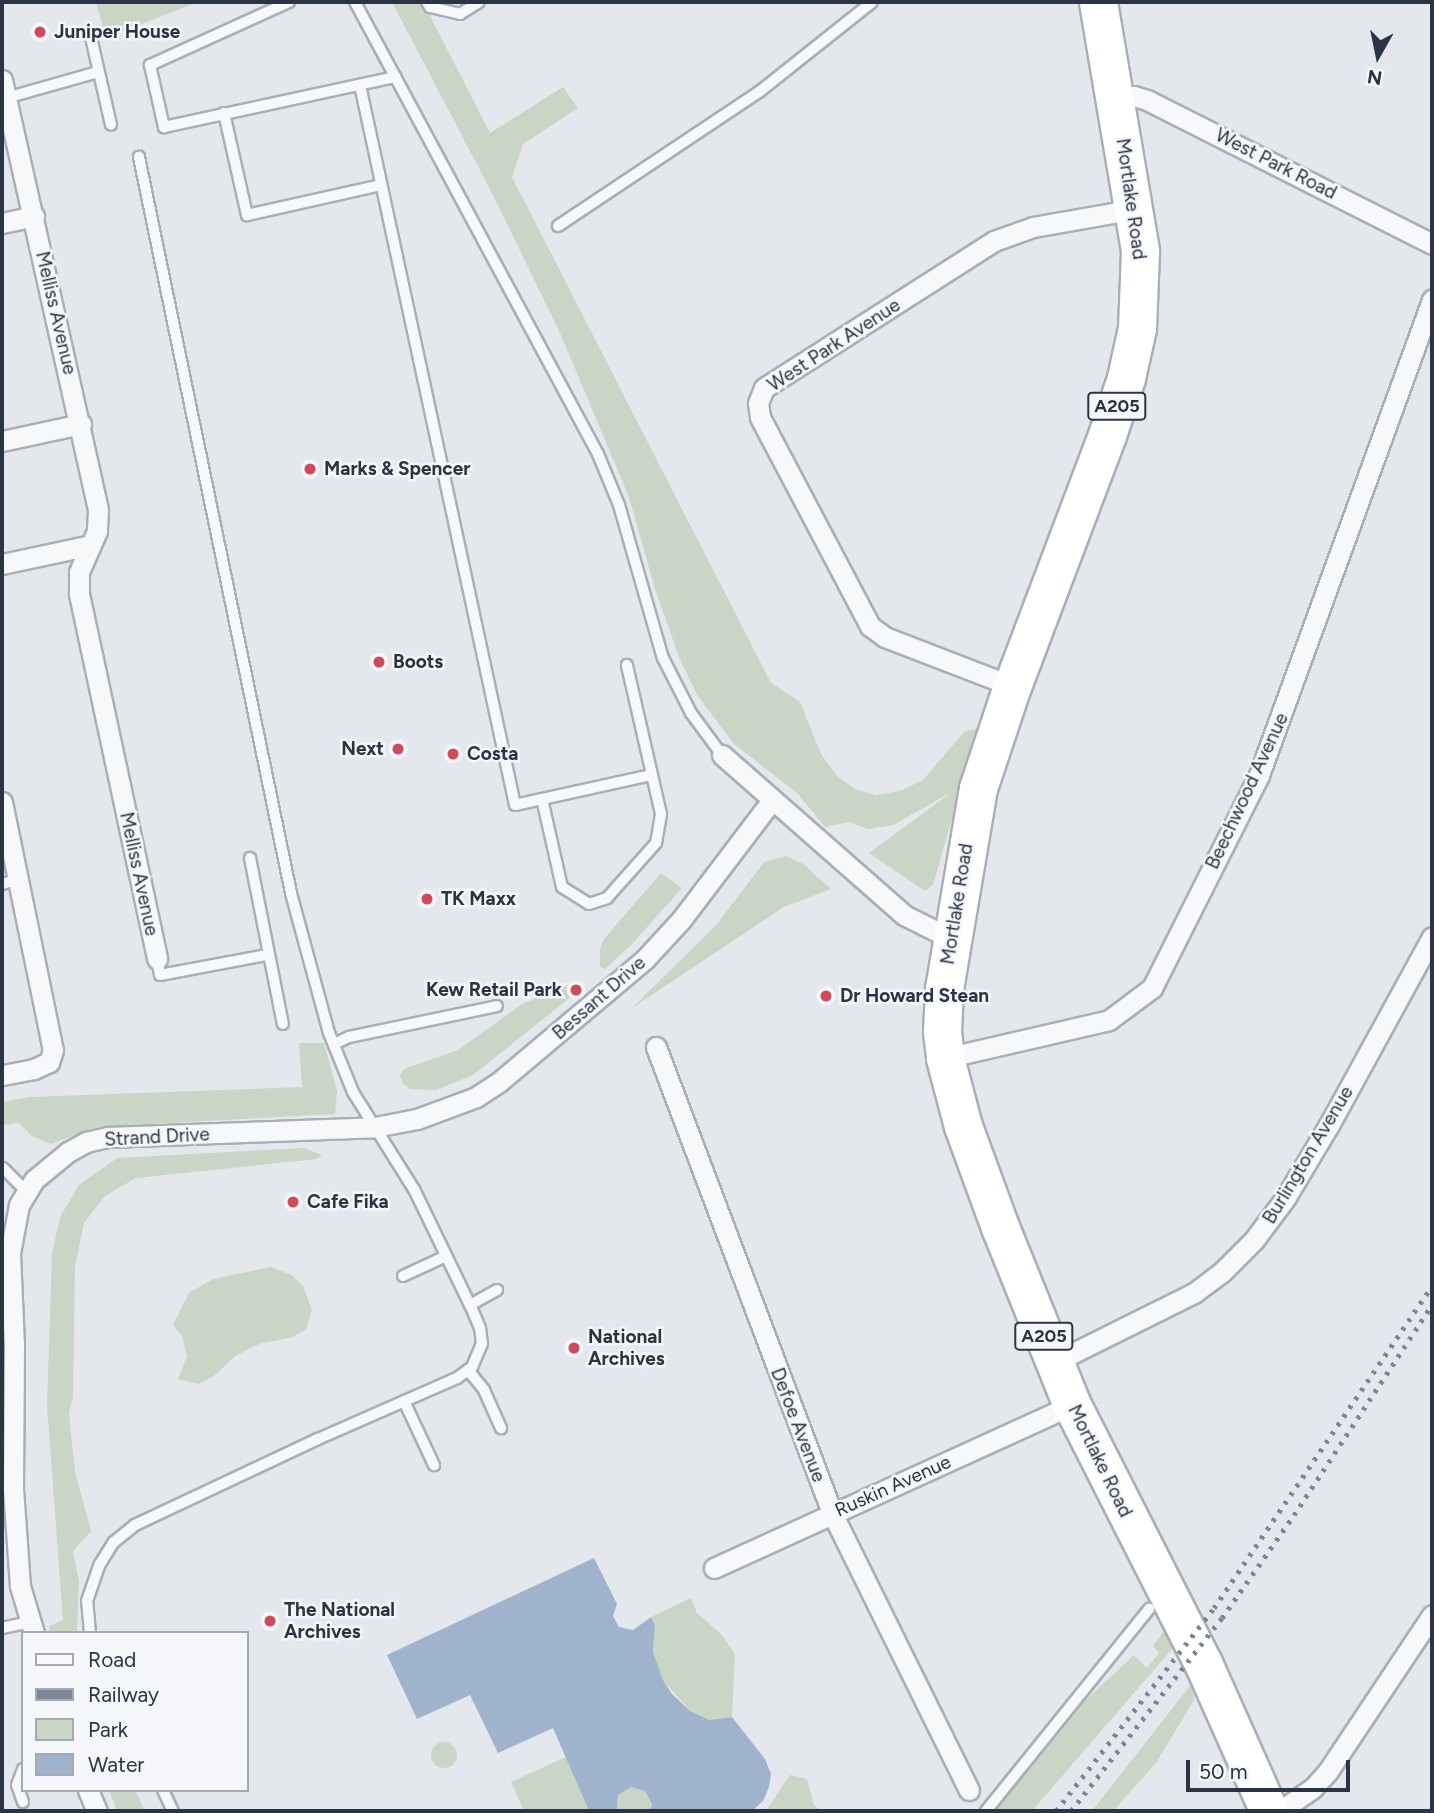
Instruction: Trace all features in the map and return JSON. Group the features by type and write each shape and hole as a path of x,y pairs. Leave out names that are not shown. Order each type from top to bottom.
{"highway":[{"name":"Mortlake Road","path":"1098,2 1140,250 1137,328 1126,378 1012,686 978,788 944,988 942,1032 945,1058 967,1139 1072,1405 1157,1599 1213,1684 1269,1811"}],"street":[{"name":"Melliss Avenue","path":"4,89 81,424 98,510 97,531 79,572 79,594 157,959"},
{"name":"West Park Road","path":"1116,99 1134,96 1147,100 1432,244"},
{"name":"West Park Avenue","path":"1012,686 885,637 870,626 760,417 758,402 764,388 994,242 1033,226 1135,209"},
{"path":"2,223 34,216"},
{"name":"Beechwood Avenue","path":"945,1058 1109,1020 1152,988 1259,775 1432,300"},
{"path":"2,441 81,424"},
{"path":"2,564 91,545"},
{"path":"722,755 904,915 952,939"},
{"name":"Bessant Drive","path":"374,1127 451,1108 499,1083 645,959 681,920 772,800"},
{"path":"2,802 9,882 46,1003 53,1050 49,1062 34,1069 2,1075"},
{"name":"Burlington Avenue","path":"1055,1362 1194,1293 1220,1273 1254,1240 1286,1197 1329,1125 1432,937"},
{"name":"Defoe Avenue","path":"656,1047 832,1513 970,1790"},
{"name":"Strand Drive","path":"33,1627 20,1586 7,1489 12,1228 34,1180 68,1152 86,1142 108,1137 374,1127"},
{"name":"Ruskin Avenue","path":"714,1568 1072,1405"},
{"path":"1280,1811 1312,1789 1328,1772 1432,1615"},
{"path":"89,1792 97,1811"}],"lane":[{"path":"289,2 150,65 164,127 396,77"},
{"path":"355,2 598,454 619,505 663,657 691,713 722,755"},
{"path":"427,2 430,7 460,14 479,2"},
{"path":"558,226 759,92 872,2"},
{"path":"90,33 111,125"},
{"path":"4,89 98,72"},
{"path":"360,85 515,805 652,775"},
{"path":"224,113 247,215 381,185"},
{"path":"90,1631 87,1601 100,1564 114,1542 135,1525 457,1378 468,1370 482,1344 480,1328 470,1305 415,1191 353,1092 334,1044 291,893 139,157"},
{"path":"542,799 562,887 589,904 607,898 656,843 661,814 627,665"},
{"path":"250,858 267,955 283,1024"},
{"path":"157,959 160,975 267,955"},
{"path":"334,1044 349,1037 497,1006"},
{"path":"4,1168 27,1192"},
{"path":"403,1276 446,1256"},
{"path":"470,1305 497,1290"},
{"path":"468,1370 484,1390 502,1427"},
{"path":"404,1401 434,1465"},
{"path":"986,1811 1157,1599"},
{"path":"2,1628 33,1627"},
{"path":"21,1774 17,1785 23,1802"},
{"path":"164,1792 173,1811"}],"green space":[{"path":"96,2 198,2 106,38"},
{"path":"392,2 423,2 490,133 563,87 578,108 523,144 512,177 771,683 800,702 821,754 837,776 855,789 876,795 900,791 923,780 964,732 978,728 933,885 925,891 869,853 952,792 893,825 868,829 849,822 825,827 797,793 734,744 697,695 679,657 655,589 629,497 560,333 494,197"},
{"path":"786,856 803,864 831,889 784,907 632,1008 717,924 764,862"},
{"path":"661,873 682,888 632,944 605,969 600,967 600,949 604,939"},
{"path":"570,984 576,985 578,991 473,1075 436,1090 410,1089 403,1084 400,1075 404,1069 458,1050 522,1004"},
{"path":"299,1043 324,1043 337,1091 335,1114 96,1127 51,1144 32,1136 19,1123 2,1125 2,1102 30,1097 302,1087"},
{"path":"304,1148 322,1155 317,1159 136,1178 105,1196 84,1223 75,1266 73,1397 69,1413 75,1472 91,1531 73,1551 79,1581 77,1631 50,1631 49,1626 63,1620 47,1406 52,1254 60,1217 79,1185 117,1158"},
{"path":"271,1267 292,1275 303,1286 312,1310 306,1329 293,1337 259,1344 235,1356 214,1376 198,1384 178,1379 187,1356 182,1336 173,1325 189,1293 213,1279"},
{"path":"691,1598 697,1613 721,1634 735,1654 732,1717 711,1720 690,1711 663,1680 653,1652 655,1625 651,1617"},
{"path":"1168,1625 1179,1641 1032,1811 994,1811 1084,1702 1134,1655 1147,1668 1159,1653 1153,1646"},
{"path":"1193,1682 1194,1700 1156,1763 1113,1811 1092,1811"},
{"path":"444,1742 453,1746 457,1755 453,1764 444,1768 435,1764 431,1755 435,1746"},
{"path":"566,1757 589,1811 524,1811 511,1782"},
{"path":"790,1775 807,1779 814,1805 821,1811 766,1811"},
{"path":"631,1787 645,1791 652,1804 650,1811 617,1811 618,1795"},
{"path":"110,1792 136,1792 145,1811 117,1811"}],"water":[{"path":"594,1558 617,1604 613,1616 619,1627 633,1630 651,1617 655,1625 653,1652 663,1680 672,1694 690,1711 710,1720 732,1717 765,1759 771,1774 769,1787 763,1801 752,1811 650,1811 652,1804 645,1791 631,1787 618,1795 617,1811 589,1811 553,1728 498,1753 470,1695 417,1719 387,1655"}],"railway":[{"path":"1056,1811 1214,1608 1432,1286"},
{"path":"1071,1811 1222,1618 1294,1515 1432,1305"}],"place":[{"name":"Juniper House","path":"40,32"},
{"name":"Marks & Spencer","path":"310,469"},
{"name":"Boots","path":"379,662"},
{"name":"Next","path":"398,749"},
{"name":"Costa","path":"453,754"},
{"name":"TK Maxx","path":"427,899"},
{"name":"Kew Retail Park","path":"576,990"},
{"name":"Dr Howard Stean","path":"826,996"},
{"name":"Cafe Fika","path":"293,1202"},
{"name":"National Archives","path":"574,1348"},
{"name":"The National Archives","path":"270,1621"}]}
